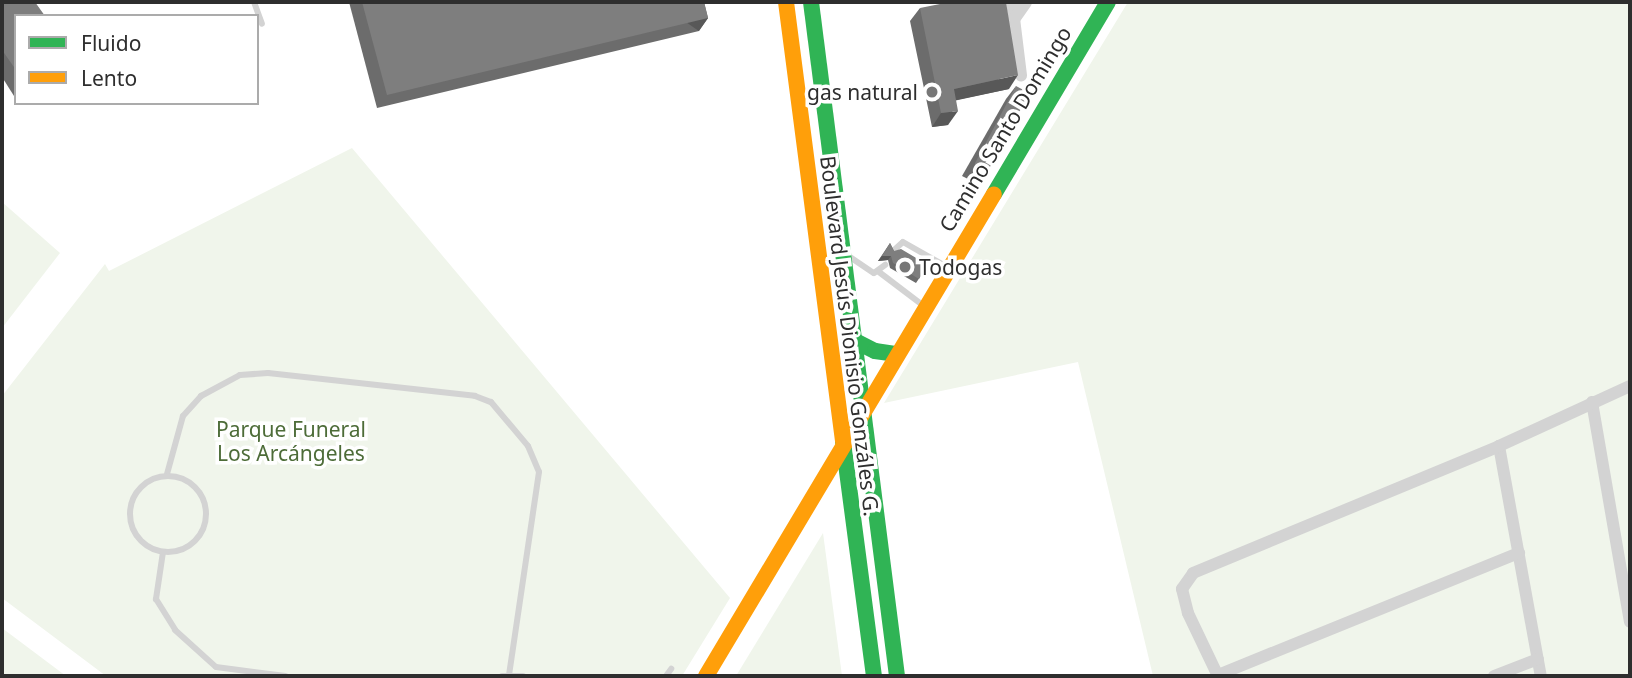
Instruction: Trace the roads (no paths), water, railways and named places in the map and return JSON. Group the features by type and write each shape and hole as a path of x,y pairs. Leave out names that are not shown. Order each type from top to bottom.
{"main road":[{"name":"Boulevard Jesús Dionisio Gonzáles G.","path":"786,2 874,676"},
{"name":"Boulevard Jesús Dionisio Gonzáles G.","path":"811,2 865,408 897,676"},
{"name":"Camino Santo Domingo","path":"706,676 947,267 1108,2"},
{"path":"855,341 875,351 897,354"}],"street":[{"path":"1012,2 1021,75"},
{"path":"1015,18 1026,2"},
{"path":"1518,553 1218,676 1188,613 1182,589 1193,573 1499,446 1630,386"},
{"path":"1592,402 1630,622"},
{"path":"1499,446 1541,676"},
{"path":"1494,676 1538,659"}],"lane":[{"path":"259,18 261,24"},
{"path":"894,251 903,242 947,267"},
{"path":"844,253 879,272 924,306"},
{"path":"879,272 885,265"},
{"path":"167,474 194,486 201,495 206,519 203,530 187,548 163,552 140,540 130,517 137,492 167,474 183,416 201,397 240,375 268,373 475,396 491,402 528,446 539,472 505,675 523,676"},
{"path":"163,552 156,599 175,630 216,667 285,676"},
{"path":"666,676 671,669"}],"place":[{"name":"gas natural","path":"932,92"},
{"name":"Todogas","path":"905,267"}],"park label":[{"name":"Parque Funeral Los Arcángeles","path":"291,441"}]}
